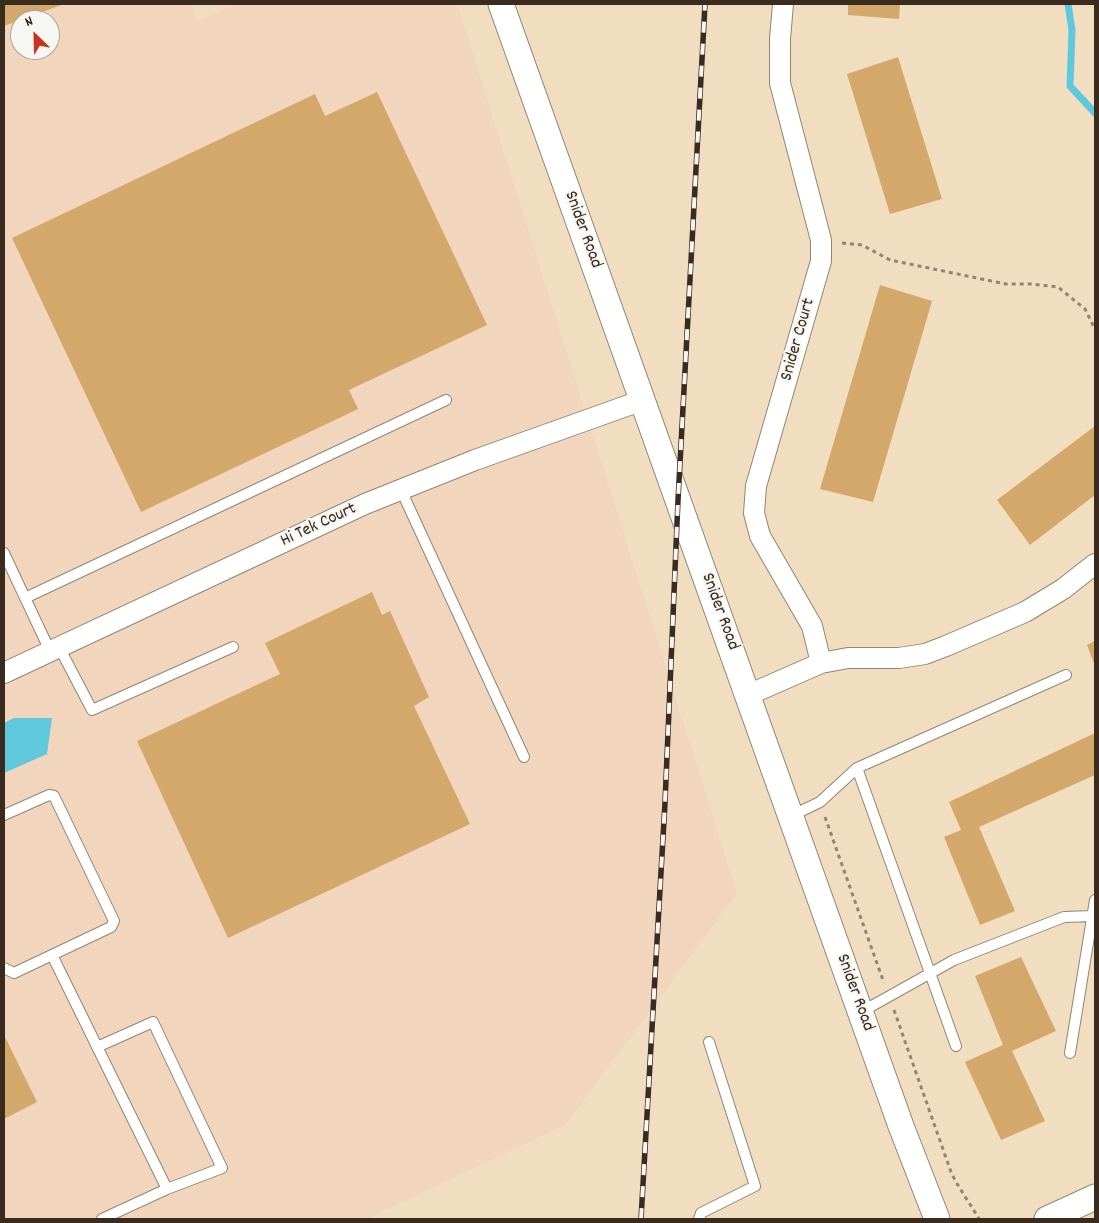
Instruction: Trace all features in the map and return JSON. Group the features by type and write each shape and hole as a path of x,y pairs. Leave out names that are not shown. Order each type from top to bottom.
{"street":[{"name":"Snider Road","path":"501,4 901,1126 937,1219"},
{"name":"Snider Court","path":"783,4 780,39 780,83 821,240 821,261 756,486 754,514 760,536 812,626 821,663"},
{"name":"Hi Tek Court","path":"4,673 228,567 401,490 475,460 643,400"},
{"path":"748,695 821,663 848,658 899,658 925,654 1025,612 1063,589 1095,564"},
{"path":"1046,1219 1095,1197"}],"lane":[{"path":"25,598 446,400"},
{"path":"401,490 524,757"},
{"path":"4,553 25,598 92,710 233,647"},
{"path":"791,816 820,802 857,768 1066,675"},
{"path":"857,768 956,1046"},
{"path":"4,815 48,795 54,796 114,921 111,926 14,973 4,968"},
{"path":"1070,1053 1095,900"},
{"path":"861,1012 954,960 1064,917 1093,916"},
{"path":"52,955 167,1189"},
{"path":"97,1047 153,1022 222,1168 167,1189 102,1219"},
{"path":"699,1219 701,1213 755,1186 709,1042"}],"path":[{"path":"821,240 862,245 890,260 1006,284 1058,287 1084,308 1095,329"},
{"path":"971,1204 979,1219"}],"shaded area":[{"path":"4,4 191,4 197,20 238,4 457,4 737,894 565,1125 367,1219 4,1219"}],"water":[{"path":"14,718 52,718 47,754 4,773 4,723"}],"building":[{"path":"4,4 64,4 48,10 10,10 10,24 4,26"},
{"path":"848,4 900,4 899,19 848,15"},
{"path":"898,57 942,199 890,214 847,74"},
{"path":"377,92 487,325 349,390 358,409 141,512 12,238 315,94 325,116"},
{"path":"880,285 932,301 873,502 820,489"},
{"path":"1095,426 1095,495 1030,545 997,500"},
{"path":"372,592 382,615 390,611 429,697 414,706 470,824 228,938 137,741 280,674 265,643"},
{"path":"1095,641 1095,666 1087,645"},
{"path":"1095,733 1095,775 979,827 1015,911 980,925 944,837 961,830 949,802"},
{"path":"1021,957 1056,1031 1012,1051 1045,1121 1001,1140 965,1062 1003,1045 975,976"},
{"path":"4,1035 37,1102 4,1119"}],"waterway":[{"path":"1068,4 1072,30 1070,86 1095,113"}],"railway":[{"path":"641,1219 665,803 678,500 705,4"}]}
